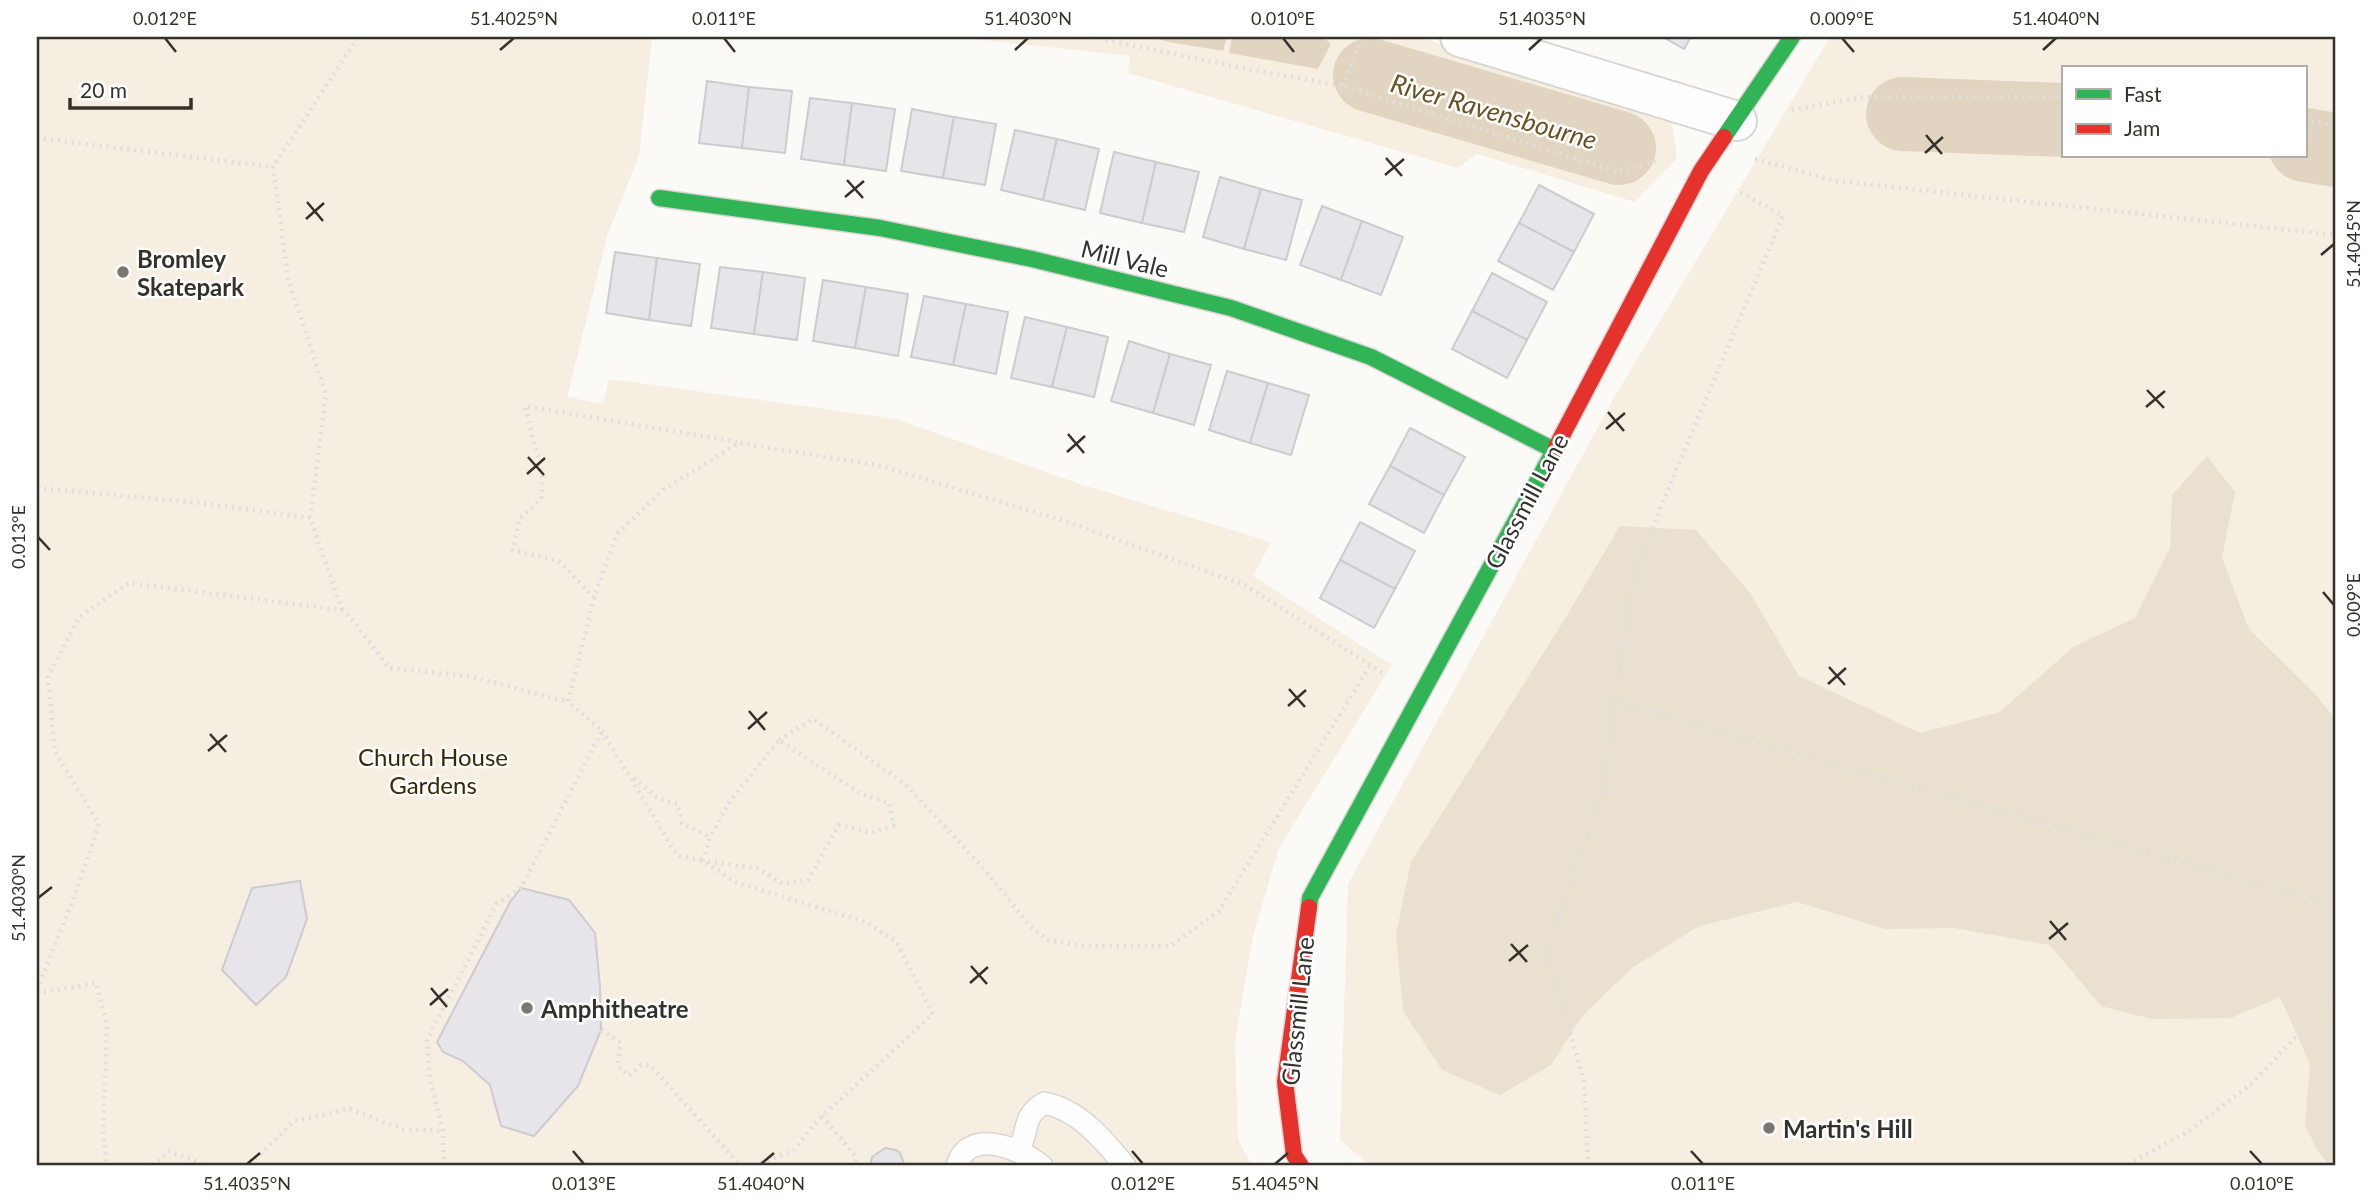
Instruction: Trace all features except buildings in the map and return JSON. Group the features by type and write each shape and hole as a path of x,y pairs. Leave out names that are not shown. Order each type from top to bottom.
{"street":[{"path":"1460,37 1728,135"},
{"name":"Glassmill Lane","path":"1301,1166 1294,1155 1285,1082 1310,898 1554,450 1702,171 1793,37"},
{"name":"Mill Vale","path":"659,198 880,228 1031,259 1231,308 1371,357 1554,450"}],"lane":[{"path":"1019,1150 1027,1118 1044,1103 1069,1110 1103,1141 1125,1166"},
{"path":"957,1166 964,1153 978,1144 1019,1150 1042,1166"}],"path":[{"path":"358,37 273,167 288,278 326,394 310,518 342,610 352,619 389,668 469,676 568,702 602,731 677,855 758,868 783,884 808,880 839,825 872,833 894,825 889,803 861,794 779,740"},
{"path":"1092,37 1343,86 1615,171 1728,135 1863,97 2062,97"},
{"path":"1343,86 1362,37"},
{"path":"2306,121 2336,125"},
{"path":"1728,135 1836,181 2336,235"},
{"path":"37,138 273,167"},
{"path":"1588,1166 1584,1081 1547,950 1604,788 1636,569 1783,216 1702,171"},
{"path":"594,598 559,561 512,550 520,518 541,499 543,478 524,406 882,466 1065,521 1245,585 1369,667 1422,694"},
{"path":"568,702 594,598 617,534 663,490 739,443"},
{"path":"37,488 201,503 310,518"},
{"path":"107,1166 103,1134 107,1024 96,983 37,991 76,892 99,824 55,752 48,677 80,615 129,583 342,610"},
{"path":"703,861 710,837 730,801 779,740 813,719 905,784 985,870 1030,926 1048,940 1081,946 1170,946 1219,911 1369,667"},
{"path":"1615,702 2336,906"},
{"path":"443,1166 443,1131 430,1079 427,1040 497,904 521,888 602,731"},
{"path":"630,775 657,798 678,804 682,823 710,837"},
{"path":"703,861 737,883 866,922 896,940 933,1014 822,1116 793,1151 750,1166"},
{"path":"2114,1166 2129,1164 2189,1131 2250,1085 2336,995"},
{"path":"601,1030 621,1043 617,1065 629,1076 641,1065 650,1065 741,1166"},
{"path":"253,1166 254,1160 295,1121 350,1109 403,1129 443,1131"},
{"path":"822,1116 856,1157 856,1166"},
{"path":"153,1166 169,1151 208,1166"}],"green space":[{"name":"Church House Gardens","path":"37,37 652,37 639,156 608,233 567,397 603,404 609,379 896,419 1080,484 1271,542 1253,576 1392,665 1279,848 1253,936 1235,1042 1238,1139 1252,1166 37,1166"},
{"path":"956,37 1418,37 1671,113 1677,158 1635,202 1477,154 1458,168 1128,73 1130,56"},
{"path":"1830,37 2336,37 2336,1166 1371,1166 1340,1140 1348,884 1615,396"}],"shaded area":[{"path":"1150,37 1227,37 1223,51"},
{"path":"1232,37 1323,37 1331,44 1318,69 1229,53"},
{"path":"2207,456 2235,492 2222,558 2249,629 2317,696 2336,720 2336,1166 2329,1166 2305,1125 2310,1064 2280,997 2231,1018 2152,1019 2101,1006 2050,945 1954,928 1886,929 1797,902 1699,926 1632,968 1583,1015 1551,1065 1500,1095 1442,1070 1403,1011 1396,934 1411,862 1563,622 1620,526 1696,530 1750,593 1799,676 1920,733 2000,712 2073,647 2135,618 2170,548 2172,495"}],"waterway":[{"name":"River Ravensbourne","path":"1370,75 1619,148"},
{"name":"River Ravensbourne","path":"1903,114 2062,120"},
{"name":"River Ravensbourne","path":"2306,145 2336,150"}],"traffic: fast":[{"path":"1724,137 1792,37"},
{"path":"659,198 880,228 1032,259 1231,308 1371,357 1554,450"},
{"path":"1309,907 1310,898 1556,447"}],"traffic: jam":[{"path":"1556,447 1701,171 1724,137"},
{"path":"1301,1166 1294,1155 1285,1082 1309,907"}],"place":[{"name":"Bromley Skatepark","path":"123,272"},
{"name":"Amphitheatre","path":"527,1008"},
{"name":"Martin's Hill","path":"1769,1128"}]}
